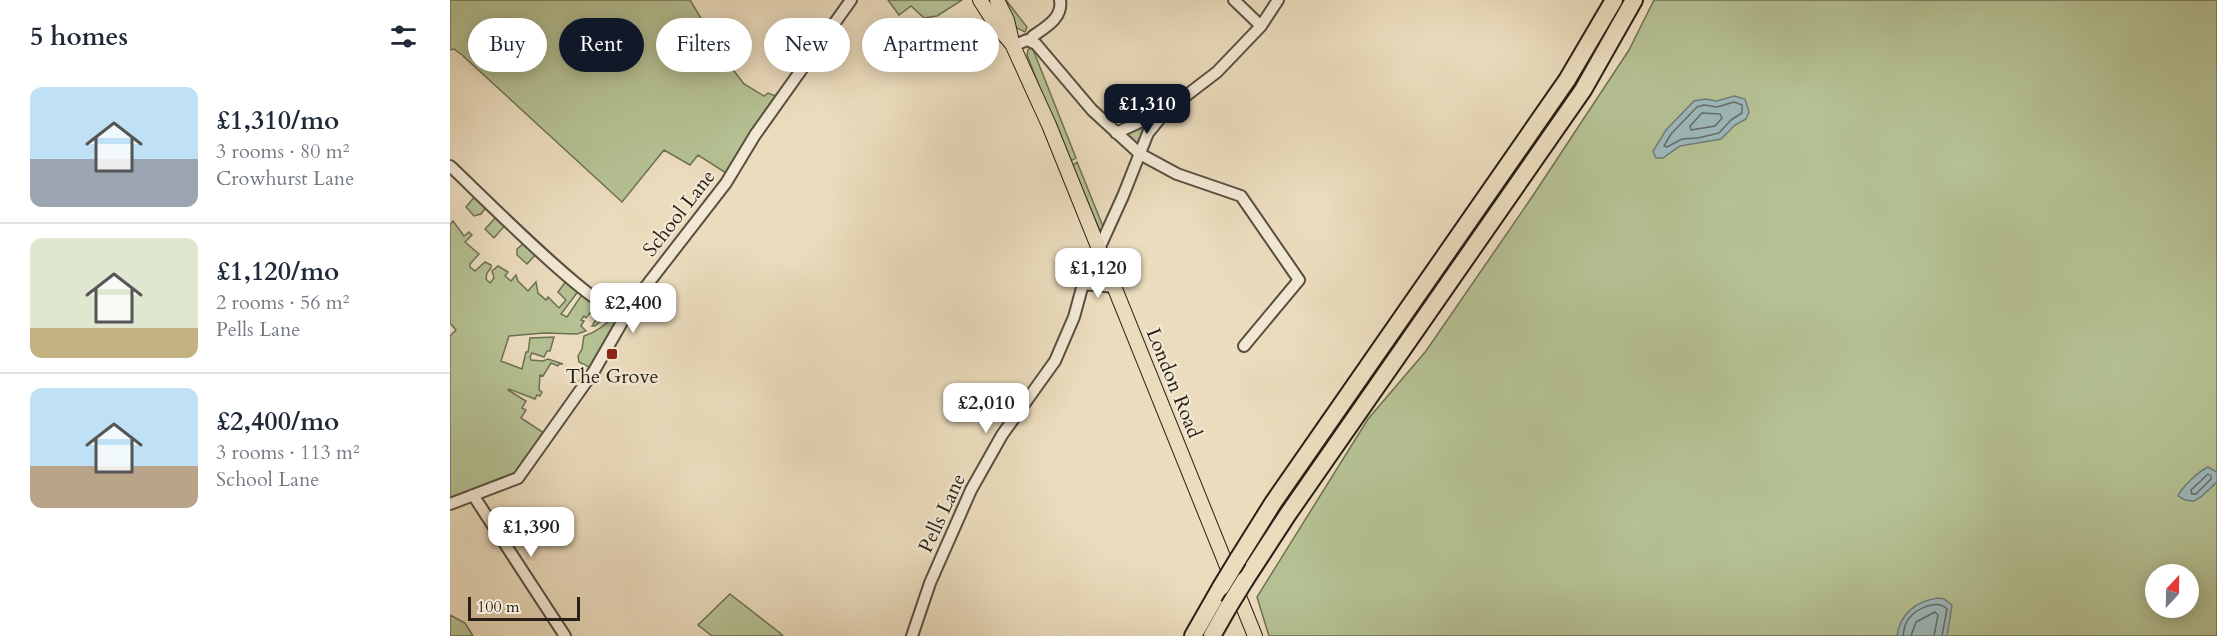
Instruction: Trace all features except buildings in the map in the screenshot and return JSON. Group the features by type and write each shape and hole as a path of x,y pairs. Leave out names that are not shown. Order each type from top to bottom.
{"highway":[{"path":"1192,636 1273,503 1568,80 1614,0"},
{"path":"1212,636 1287,514 1583,90 1634,0"}],"main road":[{"name":"London Road","path":"980,0 1013,46"},
{"name":"London Road","path":"997,0 1007,20 1013,46 1049,125 1255,636"}],"street":[{"name":"School Lane","path":"450,504 518,478 594,371 633,303 726,183 755,135 851,0"},
{"path":"1031,40 1057,17 1060,0"},
{"path":"1234,0 1261,26"},
{"path":"1116,133 1166,111 1217,72 1261,26 1278,0"},
{"path":"1013,46 1024,40 1031,40 1092,110 1140,154 1177,174 1241,196 1299,280 1244,346"},
{"name":"Pells Lane","path":"912,636 930,583 971,490 1002,435 1055,361 1074,317 1083,284 1148,133 1166,111"},
{"path":"450,166 544,256 587,292 609,308 617,310 633,303"},
{"path":"1083,284 1115,286"},
{"path":"473,495 565,636"}],"green space":[{"path":"450,0 690,0 701,18 656,18 656,72 735,72 744,84 764,96 768,93 776,96 753,128 751,135 726,173 698,155 690,165 664,150 622,202 481,72 547,72 547,18 468,18 468,61 454,49 450,50"},
{"path":"888,0 962,0 937,16 924,18 911,6 899,15"},
{"path":"1001,0 1006,0 1027,27 1025,32 1015,27"},
{"path":"1654,0 2217,0 2217,636 1269,636 1257,597 1368,419 1426,351 1629,50"},
{"path":"1032,47 1076,158 1073,160 1068,159 1027,55 1028,50"},
{"path":"1153,119 1139,147 1133,145 1125,132"},
{"path":"1077,162 1104,229 1101,233 1072,166"},
{"path":"476,195 487,206 481,214 474,216 466,207"},
{"path":"497,216 506,224 494,238 485,229"},
{"path":"453,221 464,236 469,232 472,235 465,242 479,254 470,267 475,271 485,262 491,265 486,279 490,283 494,278 492,271 498,266 508,272 505,276 511,281 516,275 518,281 528,291 536,282 538,293 546,300 548,297 559,308 566,300 558,292 567,280 579,290 561,314 567,317 583,293 600,306 598,310 607,316 592,326 597,318 590,313 586,318 584,316 581,326 586,331 577,334 544,333 509,336 501,361 522,369 530,338 554,337 550,351 547,351 544,357 532,353 530,357 531,360 548,359 563,364 558,366 551,363 543,376 540,375 539,390 542,392 540,396 537,395 535,399 508,390 526,401 522,408 526,410 521,418 547,435 516,474 450,501 450,336 456,330 450,323 450,225"},
{"path":"524,243 537,253 527,264 517,255 517,249"},
{"path":"617,313 623,313 593,367 579,362 578,356 582,349 584,336 602,327"},
{"path":"730,594 783,636 712,636 698,625"},
{"path":"450,615 465,623 473,636 450,636"}],"water":[{"path":"1734,96 1745,99 1749,112 1746,119 1735,125 1721,139 1680,146 1663,158 1656,158 1653,151 1666,130 1694,101 1705,99 1717,101"},
{"path":"2208,467 2217,472 2217,482 2194,501 2178,496 2191,480"},
{"path":"1938,598 1952,605 1947,636 1897,636 1905,615 1910,610 1923,602"}],"place":[{"name":"The Grove","path":"612,354"}]}
